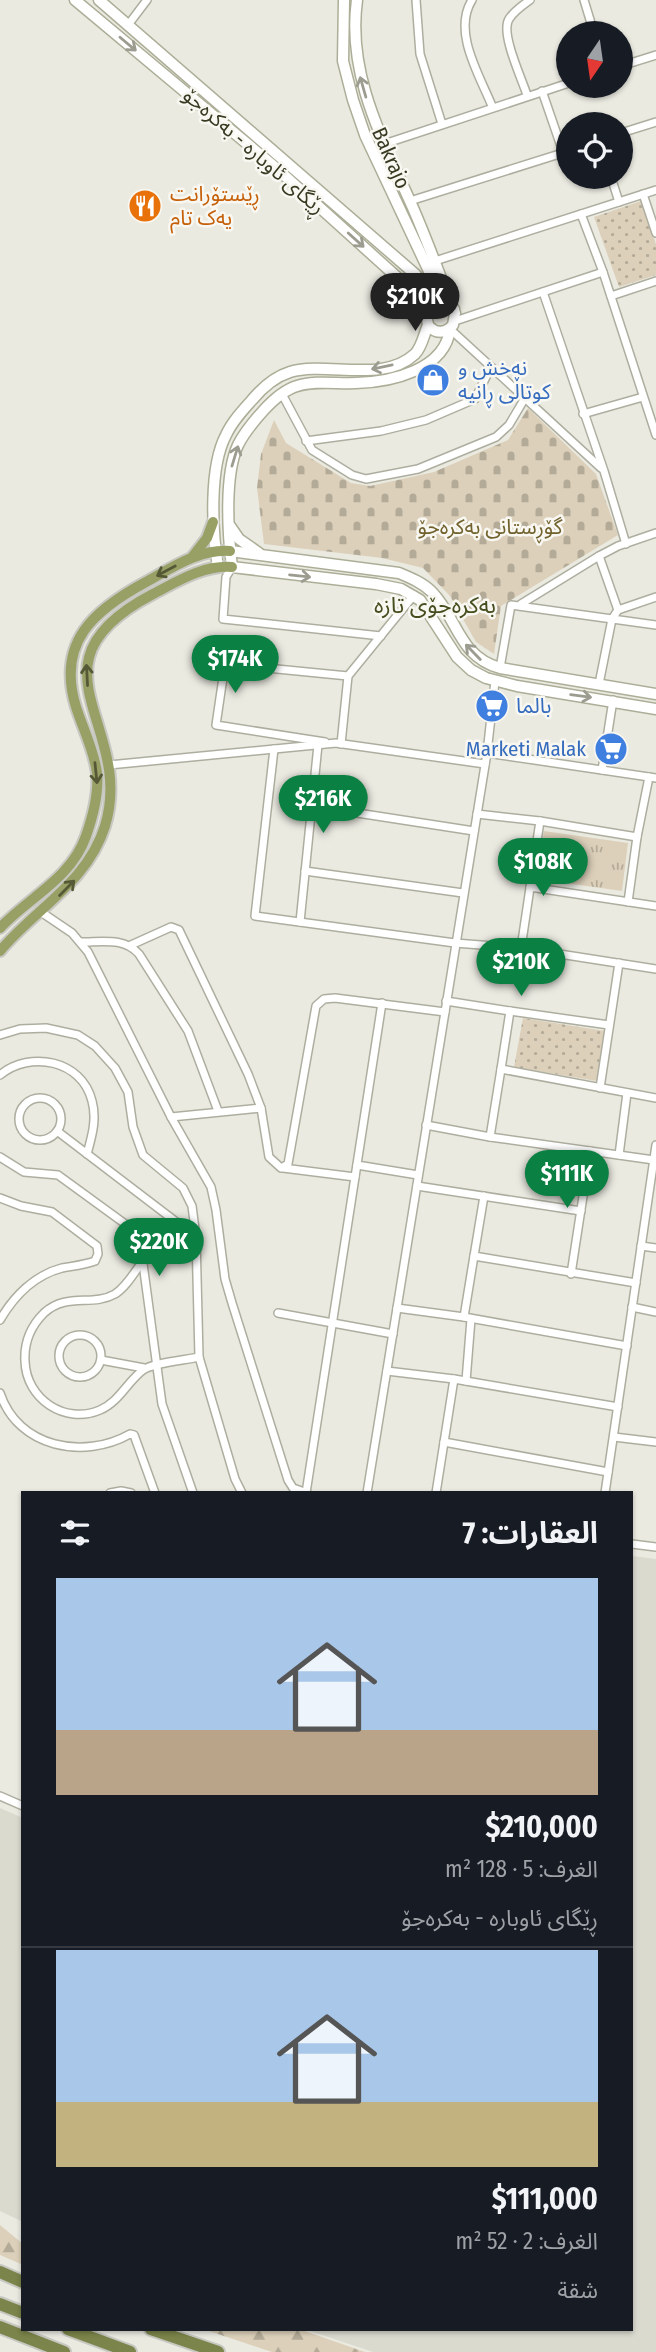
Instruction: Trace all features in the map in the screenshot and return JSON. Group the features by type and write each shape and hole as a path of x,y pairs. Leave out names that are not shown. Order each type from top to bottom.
{"highway":[{"path":"0,2272 21,2281"},
{"path":"0,2304 21,2312"},
{"path":"0,2328 64,2352"},
{"path":"73,2331 131,2352"},
{"path":"157,2331 218,2352"}],"main road":[{"name":"ڕێگای ئاوبارە - بەکرەجۆ","path":"75,0 437,303"},
{"name":"ڕێگای ئاوبارە - بەکرەجۆ","path":"99,0 415,274 437,303"},
{"path":"229,572 231,470 239,444 259,415 282,394 306,384 368,383 414,370 437,358 453,325 454,309 437,303 346,80 343,61 344,0"},
{"name":"Bakrajo","path":"356,0 356,59 371,111 454,309"},
{"path":"192,98 202,89"},
{"path":"359,117 371,111"},
{"path":"218,567 213,522 218,464 222,443 233,423 264,387 277,377 295,371 367,370 394,364 417,352 428,325 426,313 437,303"},
{"path":"428,325 438,332 453,325"},
{"path":"191,558 207,538 213,522"},
{"path":"229,523 244,544 265,557"},
{"path":"0,928 20,908 58,879 75,859 86,836 96,799 96,772 73,693 70,669 73,651 82,633 106,607 124,594 191,558 215,551 230,551 389,570 408,576 427,587 435,595 472,653 484,662 500,668 656,694"},
{"path":"265,557 265,572"},
{"path":"0,951 75,880 98,844 111,789 109,765 87,680 87,662 93,642 102,630 128,608 189,576 218,567 229,572 265,572 401,589 414,595 425,607 457,657 478,675 517,686 656,709"},
{"path":"86,836 98,844"}],"street":[{"path":"128,25 147,0"},
{"path":"416,0 419,54 442,124"},
{"path":"472,0 466,13 467,38 492,106"},
{"path":"527,95 506,26 512,15 530,0"},
{"path":"583,0 590,21"},
{"path":"634,62 656,55"},
{"path":"384,144 556,87"},
{"path":"542,91 556,126"},
{"path":"633,129 656,122"},
{"path":"410,201 556,154"},
{"path":"615,189 619,202"},
{"path":"435,261 656,190"},
{"path":"643,194 656,233"},
{"path":"581,214 655,430"},
{"path":"603,272 453,325 491,367 604,471"},
{"path":"611,296 656,281"},
{"path":"542,292 604,471 626,544"},
{"path":"306,441 381,431 426,420 475,398 491,367"},
{"path":"282,394 306,441 318,456 366,479 408,472 496,437 509,425 525,398"},
{"path":"583,414 643,397"},
{"path":"520,604 599,556 656,533"},
{"path":"599,556 618,610"},
{"path":"229,572 223,619 381,636"},
{"path":"339,744 348,676 414,595"},
{"path":"599,684 612,619 618,610 656,597"},
{"path":"500,668 510,605 520,604 656,625"},
{"path":"348,676 225,664 216,725 485,764"},
{"path":"367,1491 487,753 495,681"},
{"path":"602,770 613,701"},
{"path":"109,765 339,744"},
{"path":"300,922 318,745"},
{"path":"274,749 255,916 455,943 521,947 656,970"},
{"path":"487,753 652,777 638,837 628,902"},
{"path":"312,806 474,831"},
{"path":"477,814 638,837"},
{"path":"521,947 540,821"},
{"path":"305,870 463,893"},
{"path":"530,887 656,906"},
{"path":"41,912 62,925 80,942 171,1117 211,1187 223,1266 232,1303 288,1480 293,1488 301,1491"},
{"path":"131,945 171,927 177,928 248,1074 261,1108 269,1157 281,1168 355,1177"},
{"path":"80,942 121,941 131,945 146,963 185,1025 218,1111"},
{"path":"600,1088 619,963"},
{"path":"281,1168 288,1164 316,1006 324,999 335,998 445,1013"},
{"path":"446,1001 609,1025"},
{"path":"306,1491 382,1003"},
{"path":"491,1137 510,1011"},
{"path":"0,1035 32,1027 60,1030 87,1040 116,1068 128,1092 134,1127 143,1154 184,1188 192,1206 196,1237 199,1357 235,1479 241,1491"},
{"path":"0,1075 18,1064 38,1060 62,1065 81,1080 89,1092 93,1110 93,1129 86,1154"},
{"path":"501,1069 656,1098"},
{"path":"619,1155 627,1093"},
{"path":"40,1097 55,1104 61,1119 57,1131 40,1140 24,1133 18,1118 25,1103 40,1097"},
{"path":"171,1117 261,1108"},
{"path":"426,1125 654,1160"},
{"path":"57,1131 196,1237"},
{"path":"605,1491 656,1145"},
{"path":"571,1274 590,1151"},
{"path":"0,1157 24,1172 58,1175 139,1234 162,1404 192,1491"},
{"path":"357,1165 418,1175"},
{"path":"417,1186 581,1211"},
{"path":"466,1381 467,1318 484,1196"},
{"path":"0,1198 21,1206 52,1212 97,1246 98,1254 95,1261 53,1271 34,1282 20,1292 0,1320"},
{"path":"641,1246 656,1248"},
{"path":"474,1256 636,1283"},
{"path":"142,1262 116,1294 66,1301 45,1312 26,1343 25,1362 29,1380 39,1397 53,1409 70,1415 100,1410 113,1402 144,1368"},
{"path":"632,1307 656,1312"},
{"path":"397,1308 627,1346"},
{"path":"278,1312 393,1334"},
{"path":"84,1336 97,1345 101,1360 92,1374 76,1377 62,1368 59,1352 68,1339 84,1336"},
{"path":"101,1360 144,1368 199,1357"},
{"path":"387,1371 454,1379 618,1407"},
{"path":"436,1491 454,1379"},
{"path":"0,1393 12,1416 26,1430 59,1446 102,1446 130,1434 134,1435 154,1491"},
{"path":"614,1437 656,1442"},
{"path":"444,1443 608,1472"},
{"path":"633,1544 656,1547"},
{"path":"0,1796 21,1804"}],"shaded area":[{"path":"633,1556 656,1559 656,2352 373,2352 310,2331 633,2331"},
{"path":"0,1808 21,1817 21,2221 0,2211"}],"green space":[{"path":"641,201 656,244 656,275 619,287 594,217"},
{"name":"گۆڕستانی بەکرەجۆ","path":"528,408 596,474 618,535 501,606 494,654 476,642 450,596 423,568 382,558 264,544 257,488 261,454 274,420 286,443 351,483 370,486 434,472 508,440"},
{"path":"544,831 628,843 622,891 537,879"},
{"path":"523,1018 605,1031 597,1081 514,1067"},
{"path":"0,2225 21,2242 21,2264 0,2255"},
{"path":"209,2331 305,2331 365,2352 272,2352"}],"place":[{"name":"ڕێستۆرانت یەک تام","path":"145,206"},
{"name":"نەخش و کوتاڵی ڕانیە","path":"433,380"},
{"name":"بالما","path":"492,706"},
{"name":"Marketi Malak","path":"611,749"}],"district":[{"name":"بەکرەجۆی تازە","path":"435,605"}]}
